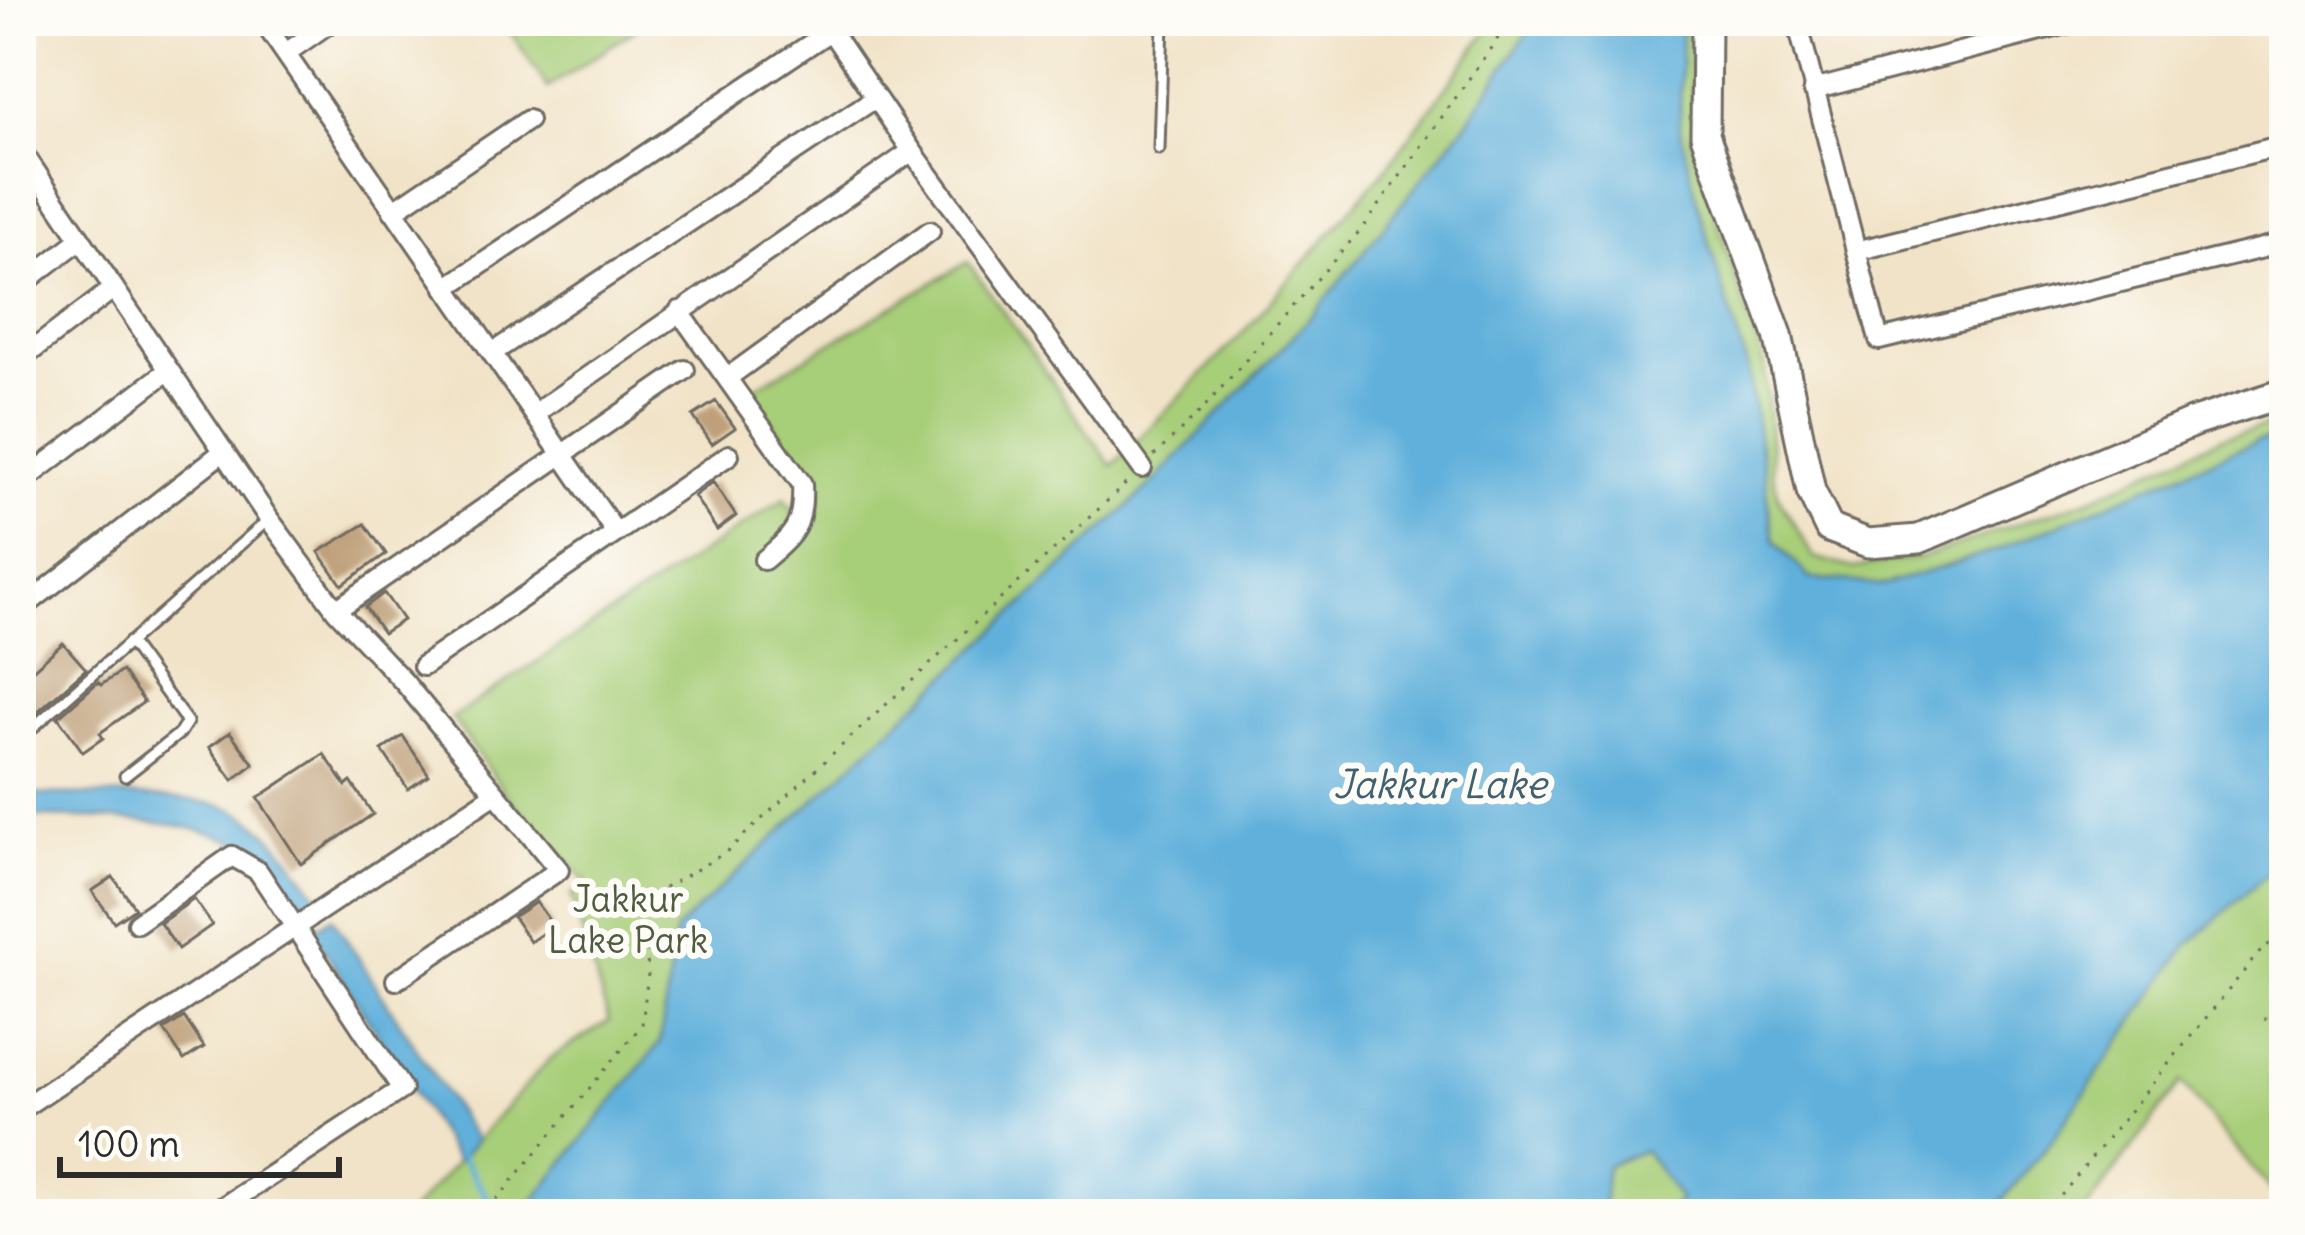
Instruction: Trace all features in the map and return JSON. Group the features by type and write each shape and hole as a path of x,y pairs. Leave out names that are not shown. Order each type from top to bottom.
{"street":[{"path":"263,21 616,533"},
{"path":"286,53 332,21"},
{"path":"1706,21 1706,135 1778,335 1811,491 1829,528 1868,543 1919,539 2194,422 2284,393"},
{"path":"1797,21 1879,340 2284,243"},
{"path":"1813,90 2079,21"},
{"path":"446,287 827,26 874,99 1142,468"},
{"path":"492,353 874,99"},
{"path":"393,211 528,120"},
{"path":"1856,251 2284,146"},
{"path":"21,150 269,519 336,610 404,682 559,870 396,980"},
{"path":"534,414 912,151"},
{"path":"727,378 931,231"},
{"path":"21,285 81,239"},
{"path":"21,359 114,288"},
{"path":"679,311 802,484 803,513 791,538 764,560"},
{"path":"21,483 169,370"},
{"path":"336,610 685,370"},
{"path":"21,609 224,451"},
{"path":"423,666 729,455"},
{"path":"21,1109 494,795"},
{"path":"137,922 232,856 258,871 402,1089 212,1214"}],"lane":[{"path":"1159,149 1163,21"},
{"path":"21,738 269,519"},
{"path":"125,776 180,733 187,722 129,642"}],"path":[{"path":"476,1214 500,1196 642,1025 648,973 645,926 653,894 725,853 1200,412 1366,224 1510,21"},
{"path":"2046,1214 2258,954 2284,931"},
{"path":"2264,1017 2284,1038"}],"green space":[{"path":"503,21 647,21 548,88"},
{"name":"Jakkur Lake Park","path":"1495,21 1535,21 1466,124 1314,314 1153,483 676,930 660,1043 523,1214 409,1214 551,1058 609,1021 571,895 589,885 508,797 452,718 785,498 809,534 820,495 751,390 968,262 1112,466 1243,333 1389,165"},
{"path":"1682,21 1691,21 1692,142 1765,368 1772,472 1779,498 1813,557 1853,568 1923,557 2092,498 2221,438 2284,422 2284,436 2255,442 1998,550 1885,585 1809,578 1775,541 1747,367 1699,209 1680,125"},
{"path":"2284,858 2284,1206 2181,1082 2083,1214 1991,1214 2050,1143 2187,946"},
{"path":"1645,1150 1681,1200 1666,1214 1603,1214 1606,1166"}],"water":[{"name":"Jakkur Lake","path":"1535,21 1682,21 1680,125 1699,209 1747,367 1775,541 1809,578 1885,585 1998,550 2255,442 2284,436 2284,858 2187,946 2050,1143 1991,1214 1666,1214 1680,1200 1644,1150 1606,1166 1603,1214 523,1214 660,1043 676,930 1153,483 1314,314 1466,124"},
{"path":"21,794 192,800 235,810 272,837 319,897 298,911 260,857 209,833 146,822 21,816"},
{"path":"332,917 476,1141 457,1162 312,930"}],"building":[{"path":"716,401 735,428 712,444 693,416"},
{"path":"713,482 736,516 717,530 694,496"},
{"path":"365,524 386,554 342,585 319,552"},
{"path":"384,593 403,620 383,633 365,607"},
{"path":"63,643 86,669 28,720 21,711 21,680"},
{"path":"122,671 144,702 100,733 103,738 83,752 58,717 98,682 101,685"},
{"path":"230,732 254,764 233,780 209,747"},
{"path":"403,736 429,775 408,789 382,750"},
{"path":"324,754 373,814 301,864 258,798"},
{"path":"113,877 135,908 114,922 92,891"},
{"path":"194,899 212,925 178,949 160,923"},
{"path":"536,902 553,926 530,942 513,917"},
{"path":"184,1017 204,1047 184,1060 164,1030"}],"waterway":[{"path":"459,1153 498,1214"}]}
